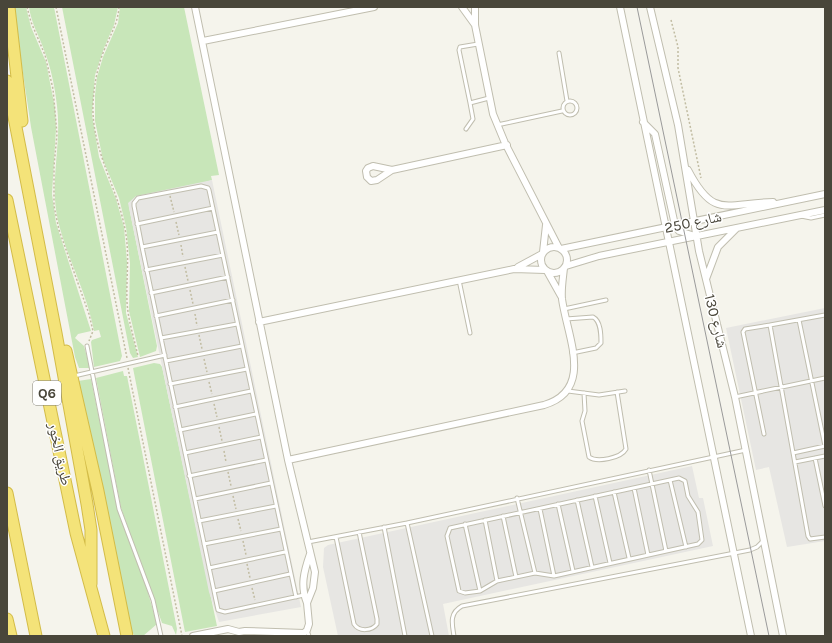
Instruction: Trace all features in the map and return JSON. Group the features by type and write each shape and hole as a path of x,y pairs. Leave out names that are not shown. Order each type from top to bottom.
{"highway":[{"path":"9,7 24,136 23,158"},
{"path":"7,81 56,332 90,524 92,558 91,584"},
{"name":"طريق الخور","path":"7,200 76,533 104,636"},
{"path":"56,332 68,357 128,635"},
{"path":"7,493 36,636"},
{"path":"7,619 11,636"}],"street":[{"path":"195,7 288,460 315,572 314,588 307,603"},
{"path":"203,41 374,7"},
{"path":"462,7 475,25"},
{"path":"288,460 544,405 558,400 568,391 575,375 562,297 567,257 546,224 497,125 489,98 478,44 475,25 475,7"},
{"name":"شارع 130","path":"620,7 751,636"},
{"name":"شارع 130","path":"650,7 667,74 697,236 735,397 783,636"},
{"path":"643,122 654,134 675,225 679,231 697,236"},
{"path":"392,170 507,145"},
{"path":"685,165 700,191 710,201 719,205 732,207 759,202 786,202"},
{"name":"شارع 250","path":"560,248 665,228 825,194"},
{"name":"شارع 250","path":"565,267 586,259 825,210"},
{"path":"546,224 541,262 562,297"},
{"path":"706,279 718,247 736,229"},
{"path":"259,322 514,268 553,247 560,248"},
{"path":"514,268 546,270 555,273 565,267"},
{"path":"193,636 228,629 240,634 245,631 300,634 308,633 309,615 304,595 304,571 310,554"}],"lane":[{"path":"466,129 473,119 459,50 460,47 478,44"},
{"path":"559,53 567,101"},
{"path":"470,102 489,98"},
{"path":"497,125 562,111 569,116 576,112 575,103 567,101"},
{"path":"562,111 563,105 567,101"},
{"path":"296,597 285,552 209,190 204,186 138,198 134,206 137,224 218,610 222,612 296,597 304,595"},
{"path":"137,224 213,208"},
{"path":"800,215 811,218 825,215"},
{"path":"142,247 218,232"},
{"path":"146,270 223,255"},
{"path":"151,293 228,277"},
{"path":"460,280 470,333"},
{"path":"156,316 233,300"},
{"path":"564,309 606,300"},
{"path":"764,434 754,393 743,332 745,328 825,315"},
{"path":"566,319 592,317 598,322 601,337 602,344 596,348 572,353"},
{"path":"793,452 825,446 799,320"},
{"path":"161,338 237,324"},
{"path":"770,325 808,536 810,539 825,537"},
{"path":"87,346 119,509 153,600 161,636"},
{"path":"166,361 242,346"},
{"path":"72,376 92,373 165,355"},
{"path":"170,384 247,369"},
{"path":"735,397 825,378"},
{"path":"175,407 251,391"},
{"path":"568,391 599,394 626,391"},
{"path":"584,393 585,411 582,421 589,457 595,460 619,456 623,454 626,449 616,392"},
{"path":"180,430 256,414"},
{"path":"185,453 261,437"},
{"path":"308,542 746,450"},
{"path":"795,462 825,456"},
{"path":"815,458 825,506"},
{"path":"189,476 266,460"},
{"path":"649,470 666,551"},
{"path":"679,478 685,481 688,496 698,512 702,540 698,544 629,558 554,576 534,573 497,581 480,590 465,594 460,593 447,532 450,528 670,480 679,478"},
{"path":"670,480 686,547"},
{"path":"195,499 271,483"},
{"path":"634,488 648,555"},
{"path":"614,492 629,558"},
{"path":"595,496 610,563"},
{"path":"517,498 534,573"},
{"path":"577,500 592,567"},
{"path":"558,504 573,572"},
{"path":"199,521 276,506"},
{"path":"540,509 554,576"},
{"path":"503,516 516,577"},
{"path":"485,520 497,581"},
{"path":"407,522 432,636"},
{"path":"465,524 480,590"},
{"path":"384,527 405,636"},
{"path":"204,544 281,529"},
{"path":"336,537 354,624 361,630 373,628 377,624 377,619 359,532"},
{"path":"454,636 452,616 456,610 462,606 750,550 757,547 763,541"},
{"path":"209,568 285,552"},
{"path":"214,591 290,574"}],"path":[{"path":"27,7 31,22 45,55 53,89 57,134 54,166 54,206 59,230 93,331 87,346"},
{"path":"56,7 182,636"},
{"path":"119,7 116,26 103,52 97,74 93,114 98,150 117,198 125,230 128,255 128,311 140,361"},
{"path":"671,20 678,47 678,68 702,183"}],"green space":[{"path":"13,7 26,7 31,27 46,62 55,108 56,129 52,194 56,223 91,331 78,334 75,338 84,346 90,368 79,368 75,357 31,127"},
{"path":"29,7 54,7 122,356 120,361 94,367 91,342 92,340 101,337 99,330 94,331 87,303 66,248 58,221 55,192 58,135 56,99 49,64 33,24"},
{"path":"62,7 118,7 114,25 95,75 92,115 99,157 116,199 124,227 127,262 126,313 138,357 133,358 130,353"},
{"path":"120,7 184,7 219,175 211,176 212,180 129,207 157,346 156,351 140,357 129,311 130,263 126,227 119,198 103,160 95,121 97,77 103,57 118,23"},
{"path":"154,363 160,364 162,367 217,626 185,632 133,368"},
{"path":"123,371 124,376 127,376 177,629 176,635 172,626 162,623 121,508 96,378"},
{"path":"91,379 118,511 146,586 157,624 143,636 135,636 130,629 78,381"}],"shaded area":[{"path":"212,180 301,607 219,622 209,592 128,203 136,196"},
{"path":"825,308 825,541 787,547 769,467 756,470 726,328"},
{"path":"692,466 699,498 703,498 713,546 443,604 449,636 338,636 323,567 324,548 328,545"}],"tram line":[{"path":"637,7 769,636"}]}
